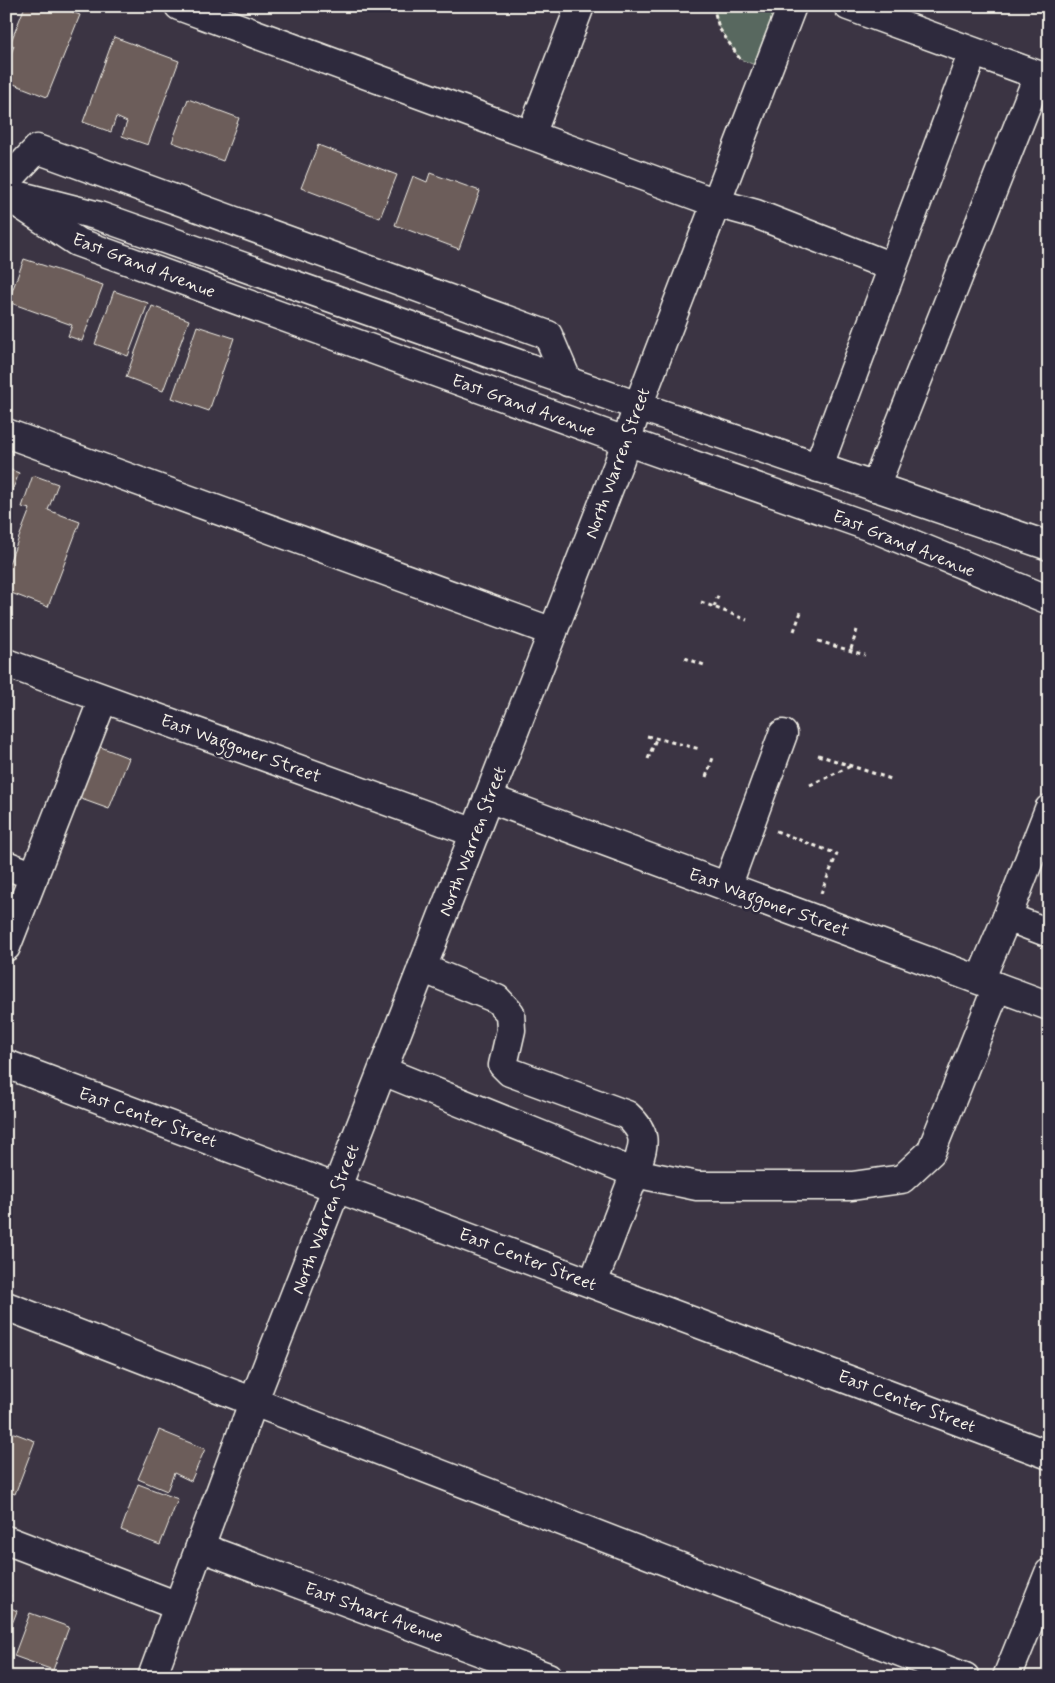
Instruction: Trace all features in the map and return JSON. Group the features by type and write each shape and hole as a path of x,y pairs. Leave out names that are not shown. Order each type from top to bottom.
{"street":[{"path":"179,6 716,203 756,214 894,263"},
{"path":"531,135 580,6"},
{"name":"North Warren Street","path":"152,1677 254,1400 627,442 638,406 792,6"},
{"path":"848,6 1044,77 957,280 875,487"},
{"path":"818,468 973,52"},
{"path":"6,182 37,148 548,335 568,382"},
{"name":"East Grand Avenue","path":"6,193 99,216 568,382 1049,546"},
{"name":"East Grand Avenue","path":"6,193 77,242 627,442 876,529 1049,600"},
{"path":"6,433 553,632"},
{"name":"East Waggoner Street","path":"6,663 475,833"},
{"path":"6,947 103,699"},
{"path":"727,886 783,734"},
{"name":"East Waggoner Street","path":"488,798 1049,1006"},
{"path":"383,1071 634,1173 697,1186 852,1186 902,1179 931,1152 988,984 1007,917 1049,809"},
{"path":"6,865 34,876"},
{"path":"1007,917 1049,933"},
{"path":"422,968 496,999 510,1013 511,1030 503,1064 510,1072 627,1115 641,1128 643,1144 593,1284"},
{"name":"East Center Street","path":"6,1064 1049,1455"},
{"path":"6,1306 254,1400 966,1677"},
{"path":"6,1540 178,1606"},
{"name":"East Stuart Avenue","path":"200,1547 548,1677"},
{"path":"1008,1677 1049,1573"}],"path":[{"path":"713,6 719,28 740,59"},
{"path":"714,606 719,593"},
{"path":"701,602 747,620"},
{"path":"794,632 801,612"},
{"path":"850,649 857,630"},
{"path":"818,641 865,654"},
{"path":"685,658 704,665"},
{"path":"647,736 700,750"},
{"path":"648,759 656,739"},
{"path":"706,777 714,755"},
{"path":"818,755 894,780"},
{"path":"810,785 852,766"},
{"path":"775,830 837,854 819,900"}],"green space":[{"path":"713,6 782,6 760,67 740,59 719,28"}],"building":[{"path":"25,6 58,6 80,15 47,97 6,81 6,66 14,46 10,44"},
{"path":"114,37 179,61 148,145 122,136 127,122 116,117 111,132 83,122"},
{"path":"188,99 239,118 223,161 172,142"},
{"path":"318,145 397,175 380,218 301,188"},
{"path":"430,173 480,191 459,249 395,225 413,176 427,182"},
{"path":"24,259 103,285 82,341 68,336 72,325 8,302"},
{"path":"114,291 148,303 128,356 95,344"},
{"path":"152,306 189,320 163,391 126,377"},
{"path":"197,326 234,338 209,411 172,398"},
{"path":"6,468 19,473 6,506"},
{"path":"33,475 58,484 48,510 80,522 48,607 6,591 6,571 30,509 22,507"},
{"path":"93,744 129,758 109,809 73,796"},
{"path":"6,1430 35,1441 15,1494 6,1491"},
{"path":"159,1430 205,1449 191,1481 174,1473 167,1491 138,1479"},
{"path":"138,1484 178,1499 160,1545 121,1530"},
{"path":"6,1593 11,1595 7,1606 17,1611 6,1640"},
{"path":"30,1613 69,1627 53,1670 14,1656"}]}
